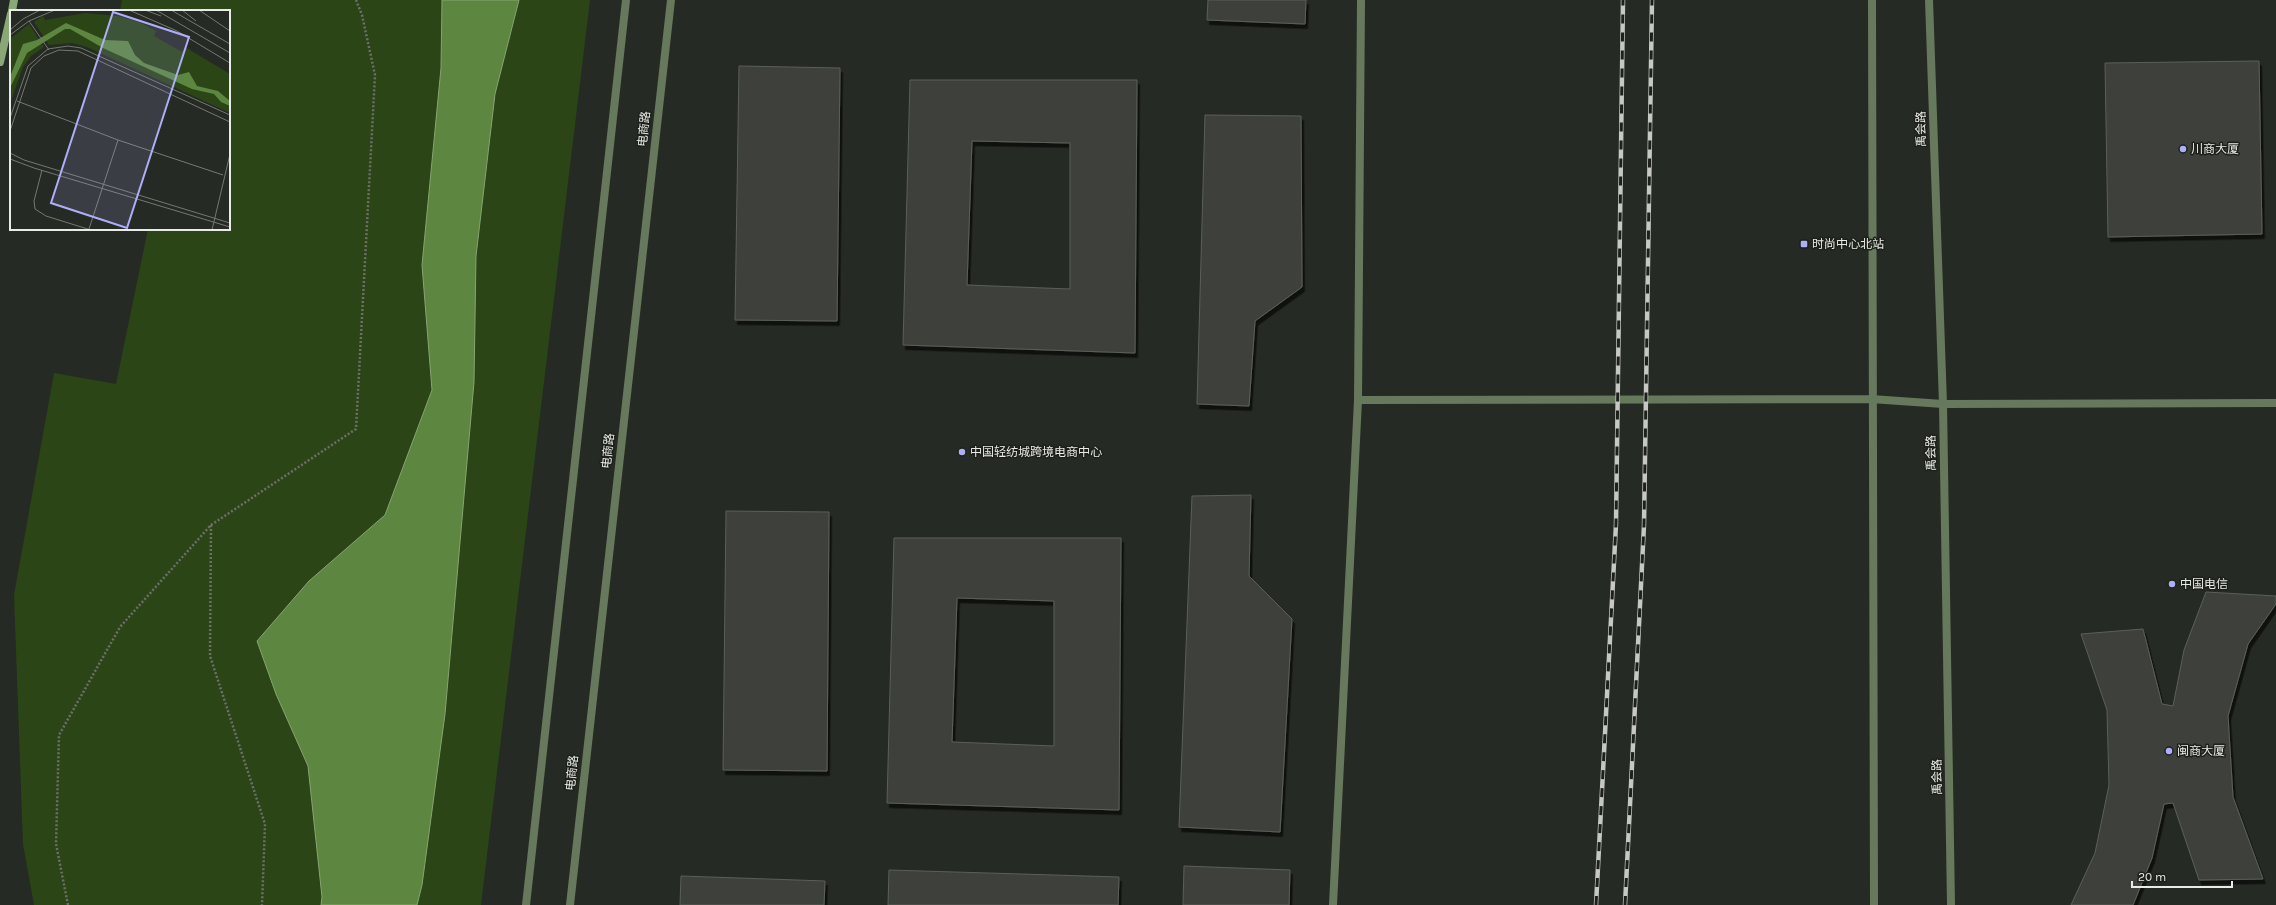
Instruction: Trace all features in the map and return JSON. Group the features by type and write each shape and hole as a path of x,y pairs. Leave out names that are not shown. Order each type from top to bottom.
{"street":[{"path":"12,10 14,0"},
{"path":"526,905 626,0"},
{"name":"电商路","path":"570,905 671,0"},
{"path":"1333,905 1358,400 1361,0"},
{"path":"1872,0 1871,399 1874,905"},
{"name":"禹会路","path":"1930,0 1943,404 1951,905"},
{"path":"0,62 10,18"},
{"path":"1358,400 1871,399 1943,404 2276,403"}],"path":[{"path":"68,905 56,844 59,735 120,627 211,525 356,429 375,75 362,15 356,0"},
{"path":"211,525 210,656 265,824 262,905"}],"shaded area":[{"path":"122,0 590,0 481,905 34,905 23,844 14,595 54,373 116,384 148,230 230,230 230,10 120,10"},
{"path":"442,0 519,0 495,94 476,256 474,382 445,714 422,885 417,905 321,905 322,897 308,766 276,694 257,641 309,581 385,515 432,390 422,265 441,68"}],"building":[{"path":"1208,0 1306,0 1305,24 1207,20"},
{"name":"川商大厦","path":"2259,61 2262,234 2108,237 2105,63"},
{"path":"739,66 840,68 837,321 735,320"},
{"path":"910,80 1137,80 1135,353 903,345","holes":["972,141 1070,143 1070,289 967,285"]},
{"path":"1205,115 1301,116 1302,287 1255,321 1249,406 1197,404"},
{"path":"1251,495 1249,576 1292,619 1280,832 1179,827 1192,496"},
{"path":"726,511 829,512 827,771 723,770"},
{"path":"894,538 1121,538 1119,810 887,803","holes":["957,598 1054,601 1054,746 952,742"]},
{"name":"闽商大厦","path":"2206,592 2276,596 2276,604 2248,644 2228,716 2233,797 2263,879 2199,880 2173,803 2164,804 2152,858 2133,905 2071,905 2095,853 2109,785 2107,710 2081,634 2143,629 2162,704 2173,706 2184,650"},
{"path":"1184,866 1290,870 1289,905 1183,905"},
{"path":"889,870 1119,877 1118,905 888,905"},
{"path":"681,876 825,881 824,905 680,905"}],"railway":[{"path":"1596,905 1616,524 1623,0"},
{"path":"1625,905 1644,525 1652,0"}],"place":[{"name":"川商大厦","path":"2183,149"},
{"name":"时尚中心北站","path":"1804,244"},
{"name":"中国轻纺城跨境电商中心","path":"962,452"},
{"name":"中国电信","path":"2172,584"},
{"name":"闽商大厦","path":"2169,751"}]}
